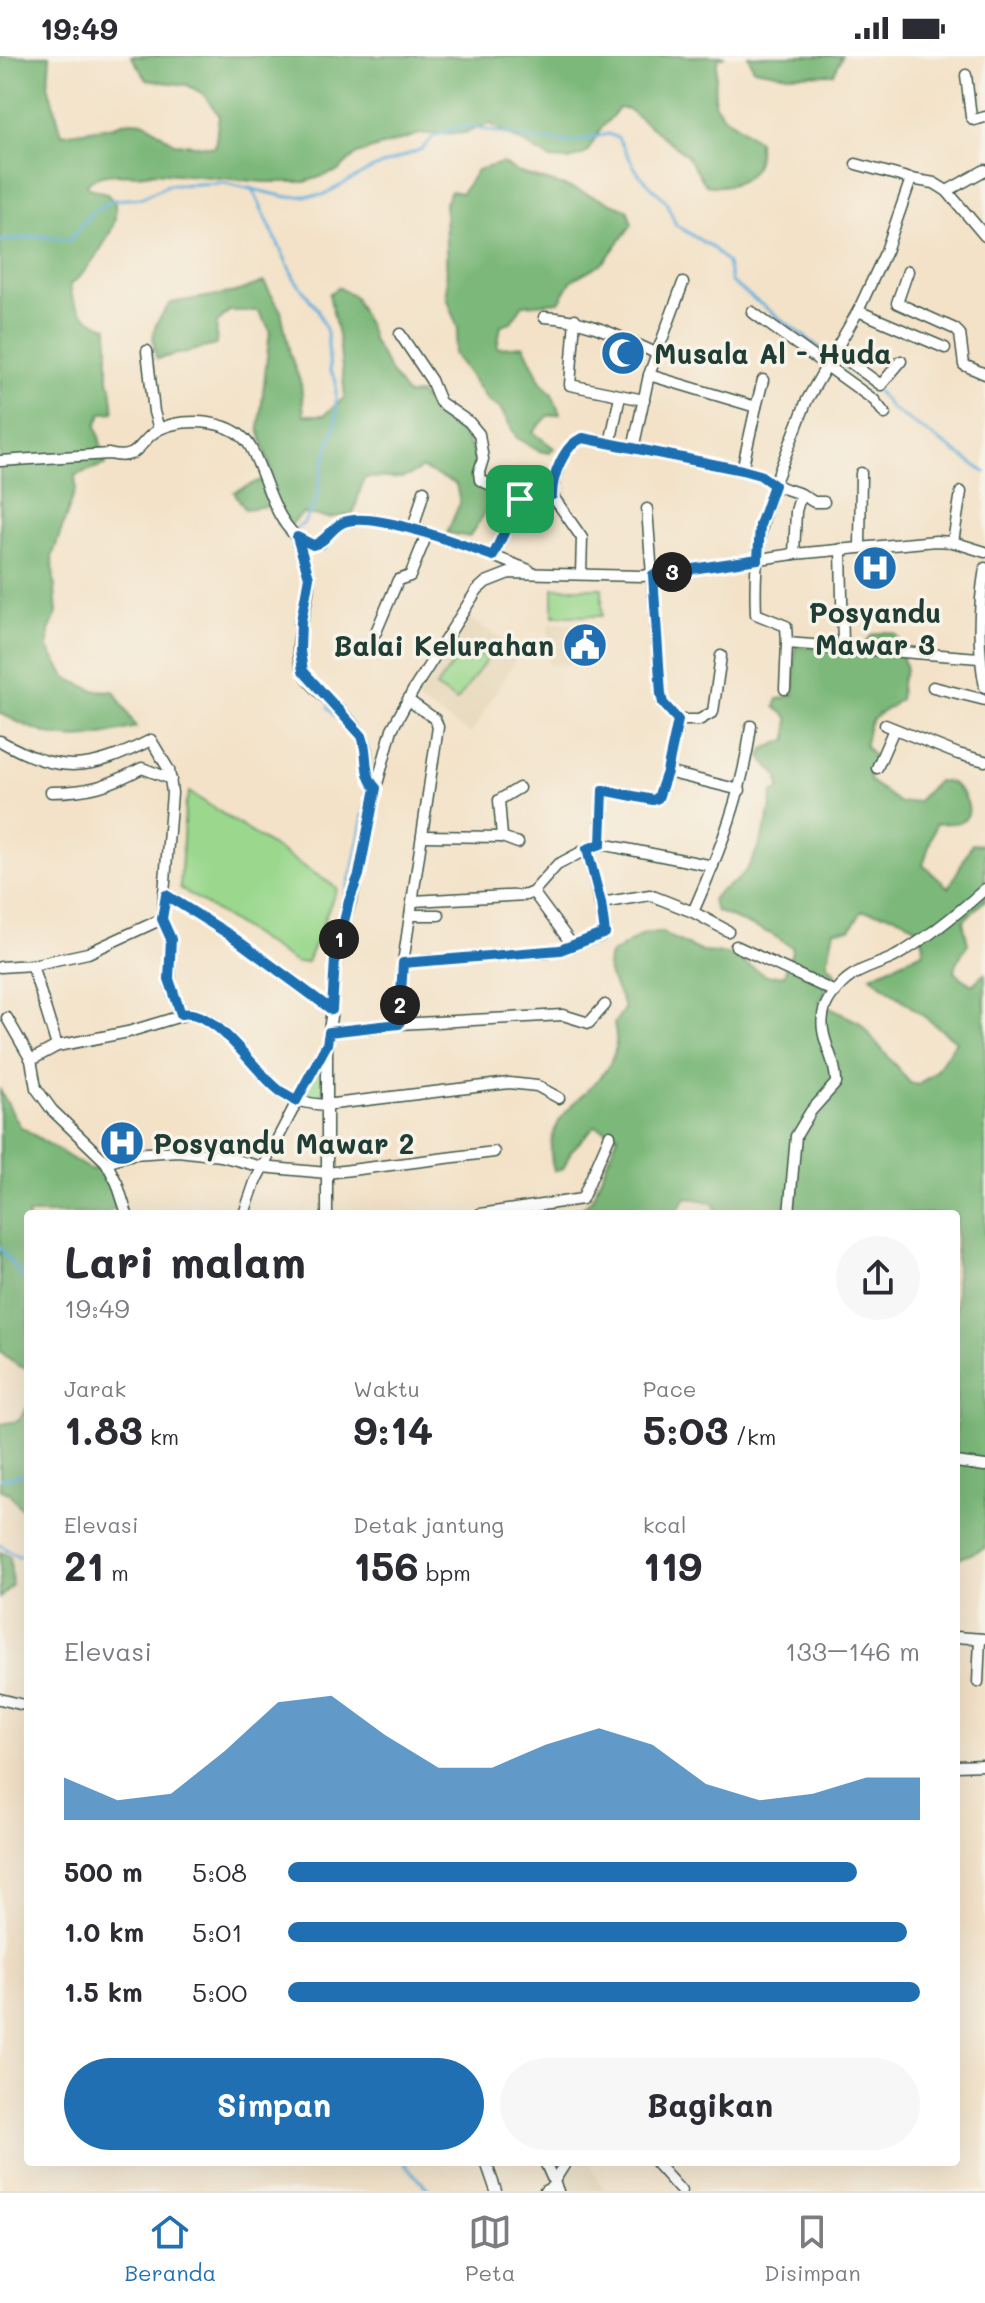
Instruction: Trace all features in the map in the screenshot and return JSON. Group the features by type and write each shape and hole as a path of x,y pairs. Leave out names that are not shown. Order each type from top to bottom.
{"street":[{"path":"966,75 971,117 974,120 985,117"},
{"path":"856,164 934,183 947,191 985,236"},
{"path":"947,191 985,170"},
{"path":"785,689 786,626 756,614 760,525 807,400 858,311 886,251 911,179"},
{"path":"908,271 897,303 955,329 960,334 974,370"},
{"path":"633,449 649,375 683,283"},
{"path":"858,311 945,348"},
{"path":"752,312 881,385 901,361"},
{"path":"544,317 575,319 656,353"},
{"path":"575,319 570,385 644,400"},
{"path":"400,334 425,371 440,402 469,422 479,434 483,459 480,480 520,499 552,495"},
{"path":"147,351 159,429"},
{"path":"832,359 885,414"},
{"path":"649,375 756,407"},
{"path":"742,470 763,380"},
{"path":"610,444 620,396"},
{"path":"0,461 109,454 132,456 159,429 183,423 210,423 245,437 276,508 293,533 309,577 301,621 303,671 362,736 367,775 376,788"},
{"path":"581,574 582,538 552,495 556,474 577,439 742,470 760,475 774,485 814,502 824,502"},
{"path":"860,547 861,473"},
{"path":"413,529 424,491"},
{"path":"953,542 961,492"},
{"path":"794,554 796,511 801,494"},
{"path":"502,575 495,557 520,499"},
{"path":"647,509 661,694 663,703 678,720 699,720 713,712 721,656"},
{"path":"293,533 313,545 321,543 342,523 366,521 413,529 535,572"},
{"path":"376,632 398,580 410,576 427,534"},
{"path":"327,1210 325,1105 335,959 349,901 359,875 376,788 392,729 477,590 502,575 535,572 653,575 794,554 936,541 953,542 985,552"},
{"path":"841,549 843,646"},
{"path":"985,568 978,622 979,658 985,687"},
{"path":"787,643 979,658"},
{"path":"933,687 985,700"},
{"path":"399,1024 403,963 438,727 435,719 408,700"},
{"path":"601,844 603,790 656,799 667,772 678,720"},
{"path":"695,908 740,790 751,726"},
{"path":"877,768 890,727 958,754 985,761"},
{"path":"0,741 44,761 82,765 108,760 151,740 171,779 172,822 162,919 171,939 170,985 181,1014"},
{"path":"51,792 100,788 142,768 171,779"},
{"path":"667,772 740,790"},
{"path":"502,837 499,800 519,788"},
{"path":"422,836 502,837 518,843"},
{"path":"413,901 500,898 533,892 557,865 601,844 713,866"},
{"path":"403,963 573,946 603,935 605,926 601,903 587,849"},
{"path":"789,1210 796,1136 811,1111 836,1083 822,1019 824,1010 844,981 859,971 894,957 985,889"},
{"path":"533,892 573,946"},
{"path":"166,895 230,935 332,1010"},
{"path":"601,903 650,895 695,908 728,931"},
{"path":"411,915 439,915"},
{"path":"0,967 32,965 105,947 162,919"},
{"path":"736,946 835,992"},
{"path":"32,965 57,1046"},
{"path":"329,1032 399,1024 563,1015 589,1023 605,1005"},
{"path":"31,1060 57,1046 128,1032 191,1013 208,1020 279,1090 296,1101 325,1105 509,1083 537,1086 559,1098"},
{"path":"7,1018 31,1060 36,1088 52,1110 106,1162 126,1210"},
{"path":"245,1210 262,1167 327,1044"},
{"path":"507,1210 582,1199 587,1194 610,1135"},
{"path":"106,1162 133,1154 178,1151 221,1156 262,1167 327,1173 494,1152"},
{"path":"960,1463 985,1466"},
{"path":"960,1637 982,1639 978,1682"},
{"path":"0,1699 24,1705"},
{"path":"960,1766 985,1765"},
{"path":"487,2166 496,2191"},
{"path":"547,2166 556,2186"},
{"path":"545,2191 556,2186 564,2166"},
{"path":"659,2166 681,2191"}],"shaded area":[{"path":"468,618 521,650 471,734 417,700"},
{"path":"549,623 573,624 573,665 548,665"},
{"path":"574,2166 591,2166 604,2191 568,2191 559,2174"}],"green space":[{"path":"0,56 50,56 48,85 62,134 111,127 129,121 145,122 174,143 215,147 219,115 203,94 187,85 147,80 131,56 725,56 719,58 717,63 714,103 723,115 758,141 758,156 754,169 736,183 706,185 686,155 629,110 619,108 600,130 587,153 569,160 551,159 490,124 464,133 420,134 357,154 338,171 305,182 264,182 154,172 111,174 87,184 89,188 106,193 115,203 115,218 95,257 70,284 73,300 81,312 108,327 108,380 114,412 102,413 96,425 106,464 75,475 76,488 52,557 57,613 49,631 48,648 66,678 93,690 114,691 136,727 97,736 66,737 37,730 0,713"},
{"path":"748,56 842,56 834,74 788,75 754,69"},
{"path":"502,163 517,172 627,209 632,224 604,262 572,280 559,302 523,305 511,322 501,325 497,348 524,346 560,414 548,416 533,432 554,448 549,453 539,451 517,438 500,408 489,402 454,354 458,329 447,297 445,203 451,191 462,193 477,170"},
{"path":"264,282 281,311 290,354 301,384 304,415 324,415 345,397 339,340 329,294 338,287 354,296 372,339 407,395 419,394 462,433 474,453 475,479 492,490 487,496 487,510 469,537 447,533 460,503 456,484 421,468 401,478 364,478 353,514 328,518 303,513 283,532 268,506 245,509 234,492 272,475 259,429 270,330 258,311 229,311 217,323 216,345 157,359 153,335 171,303 236,292"},
{"path":"553,588 602,588 602,616 553,616"},
{"path":"895,634 906,670 900,699 869,725 865,746 874,756 869,780 900,803 918,801 937,781 946,781 963,795 968,806 962,821 936,824 923,865 949,888 972,844 985,845 985,900 963,921 968,944 954,972 972,985 985,973 985,1548 960,1558 960,1210 715,1210 710,1202 686,1197 678,1210 580,1210 592,1199 618,1135 595,1126 571,1151 563,1169 554,1171 551,1146 557,1126 609,1065 616,1047 614,1024 624,1009 608,970 610,955 643,934 660,932 702,952 728,954 767,976 784,975 793,948 771,934 716,911 712,900 736,881 749,865 765,828 772,794 779,789 778,776 761,758 764,749 788,739 788,717 775,707 778,699 794,695 795,646 858,653 872,635","holes":["862,911 894,916 914,927 923,941 923,952 871,976 956,1041 935,1072 918,1085 910,1083 859,1022 819,1003 836,973 827,963 834,930 850,929"]},
{"path":"466,645 487,659 457,701 436,687"},
{"path":"189,792 337,888 307,962 296,963 180,888 185,807"},
{"path":"325,1051 323,1103 301,1099"},
{"path":"0,1090 20,1126 90,1170 101,1168 120,1206 112,1210 24,1210 24,1368 0,1351"},
{"path":"24,1412 24,1513 9,1493 0,1489 0,1424 18,1421"},
{"path":"0,1552 10,1556 12,1585 0,1598"}],"waterway":[{"path":"0,241 38,236 70,240 92,212 113,200 141,198 168,185 225,183 287,197 323,195 371,169 422,149 434,136 464,126 540,140 573,142 608,134 618,138 638,173 666,201 676,225 714,249 727,263 731,282 828,354"},
{"path":"252,188 294,278 317,309 327,332 330,371 336,380 336,422 315,504 303,524 295,529"},
{"path":"835,359 877,391 891,408 985,472"},
{"path":"290,534 305,583"},
{"path":"297,622 302,598"},
{"path":"328,707 351,729"},
{"path":"327,976 329,955 353,867 366,801 361,781 362,757"},
{"path":"0,1248 24,1279"},
{"path":"0,1479 24,1475"},
{"path":"0,1545 18,1556 24,1555"},
{"path":"407,2166 430,2191"}],"place":[{"name":"Musala Al - Huda","path":"623,353"},
{"name":"Posyandu Mawar 3","path":"875,568"},
{"name":"Balai Kelurahan","path":"585,645"},
{"name":"Posyandu Mawar 2","path":"122,1143"}],"route":[{"path":"583,438 742,470 760,475 774,485 760,525 758,559 653,575 661,694 663,703 678,720 658,798 653,800 603,790 601,844 587,849 606,929 603,935 560,950 403,963 399,1024 329,1032 327,1044 296,1101 279,1090 216,1026 197,1014 181,1014 170,985 171,939 162,919 166,895 230,935 332,1010 335,959 349,901 359,875 376,788 367,775 362,736 303,671 301,621 309,577 297,537 313,545 321,543 342,523 366,521 413,529 493,556 520,499 552,495 556,474 577,439 583,438"}]}
